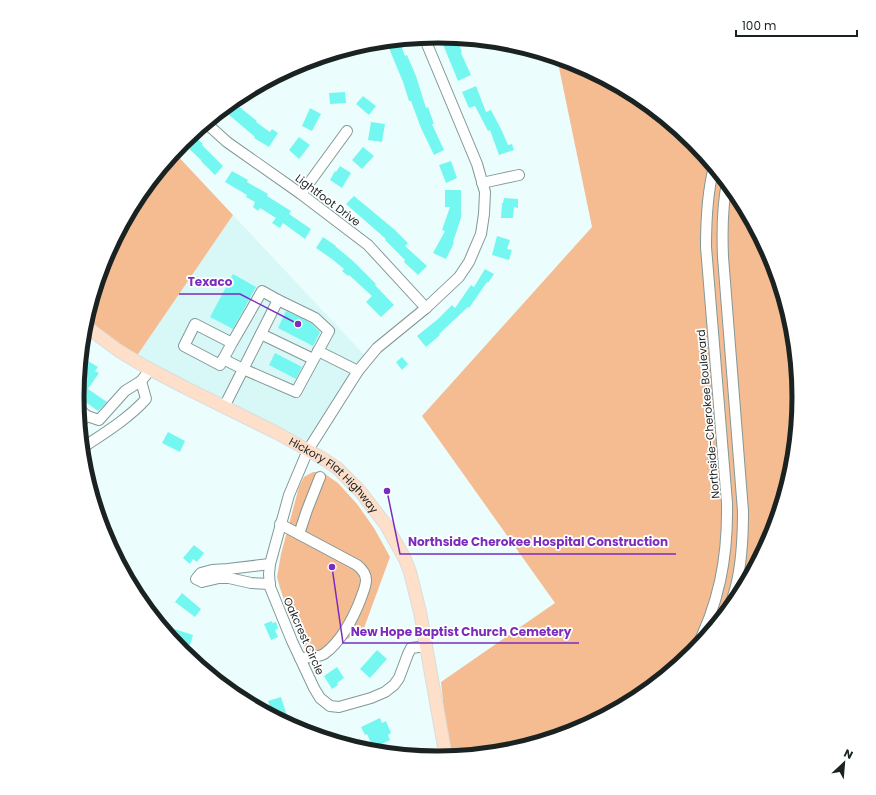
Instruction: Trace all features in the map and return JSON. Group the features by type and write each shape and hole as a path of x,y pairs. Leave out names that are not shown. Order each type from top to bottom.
{"main road":[{"name":"Hickory Flat Highway","path":"90,329 119,351 151,369 308,450 337,468 360,491 386,525 405,559 410,572 427,646 445,752"}],"street":[{"name":"Oakcrest Circle","path":"427,43 476,164 485,192 481,234 469,262 459,278 426,308 377,348 358,370 308,450 289,495 280,524 269,574 270,587 300,658 320,698 330,706 339,707 371,698 385,692 394,685 399,678 411,648 427,646"},
{"name":"Lightfoot Drive","path":"210,126 227,142 368,245 426,308"},
{"path":"300,194 347,131"},
{"name":"Northside-Cherokee Boulevard","path":"702,634 714,604 722,575 727,539 727,503 706,247 707,210 713,174"},
{"path":"482,183 519,175"},
{"path":"726,191 722,221 723,257 743,511 740,566 734,593"},
{"path":"223,359 296,392 329,331 315,318 262,291 232,343 223,359 220,365 184,346 195,324 232,343"},
{"path":"224,408 278,300"},
{"path":"261,334 358,370"},
{"path":"84,413 87,416 99,420 125,391 141,381 151,369"},
{"path":"87,444 119,422 146,399 141,381"},
{"path":"299,534 320,477"},
{"path":"280,524 357,565 363,570 366,579 365,588 358,608 334,646 323,655 300,658"},
{"path":"270,564 212,570 201,573 196,579 202,582 219,578 229,578 251,583 270,584"}],"shaded area":[{"path":"558,64 574,70 615,90 654,116 672,131 705,164 719,182 745,220 756,241 774,284 786,328 792,374 792,421 786,467 774,511 756,554 733,594 705,631 672,664 654,679 615,705 574,725 552,733 507,745 484,749 448,752 441,682 555,603 422,416 592,227"},
{"path":"178,156 233,215 134,360 89,336 90,328 102,284 120,241 143,201"},
{"path":"233,215 370,361 310,442 191,392 134,360"},
{"path":"313,472 322,472 338,483 357,504 374,528 390,557 364,628 312,662 289,614 277,577 281,554 299,487 304,477"}],"building":[{"path":"442,43 459,44 462,52 461,53 471,75 458,81"},
{"path":"401,45 405,56 407,55 416,76 426,108 428,107 434,124 432,124 444,150 434,155 421,128 411,101 409,101 388,47"},
{"path":"476,86 486,112 491,110 508,145 512,144 514,150 499,155 490,130 488,131 475,106 469,108 462,92"},
{"path":"345,92 346,103 330,104 329,93"},
{"path":"363,96 376,106 369,115 356,104"},
{"path":"237,105 270,132 272,129 278,133 269,147 254,138 255,137 227,113"},
{"path":"310,108 321,114 312,131 302,126"},
{"path":"371,122 385,124 382,142 368,140"},
{"path":"299,137 310,145 299,159 289,150"},
{"path":"196,138 223,166 215,175 187,147"},
{"path":"363,147 374,156 362,169 352,160"},
{"path":"451,161 457,178 446,183 439,165"},
{"path":"340,166 351,173 342,188 330,180"},
{"path":"232,171 268,194 267,196 291,211 289,214 311,229 305,239 283,223 280,228 272,223 276,218 260,208 258,211 253,207 255,202 246,197 247,195 225,182"},
{"path":"445,190 461,190 461,218 453,242 454,243 446,259 433,253 445,231 442,230 450,207 445,207"},
{"path":"354,196 395,230 408,243 405,246 427,266 418,275 404,262 405,260 385,240 386,239 346,204"},
{"path":"504,198 518,199 518,208 514,207 513,218 501,218 502,203"},
{"path":"497,236 510,240 507,249 512,250 509,260 492,255"},
{"path":"323,237 353,261 394,305 381,317 366,302 372,296 349,275 348,276 342,271 344,269 316,248"},
{"path":"485,269 494,274 488,283 487,282 469,308 468,307 426,347 417,336 452,305 455,308 471,285 474,287"},
{"path":"233,274 256,287 233,329 210,317"},
{"path":"286,311 311,323 320,332 313,346 278,328"},
{"path":"275,353 302,367 296,379 269,365"},
{"path":"402,357 408,364 402,370 396,362"},
{"path":"88,361 98,367 95,371 99,373 88,389 107,402 98,411 84,401 84,374 85,363"},
{"path":"168,432 185,441 180,452 162,443"},
{"path":"194,545 204,553 197,562 193,559 190,564 183,558"},
{"path":"182,593 201,609 195,617 175,602"},
{"path":"272,621 272,623 276,622 278,628 275,630 278,637 271,640 264,624"},
{"path":"171,628 193,635 190,645 181,642 170,630"},
{"path":"377,650 387,659 370,678 360,669"},
{"path":"337,667 344,678 332,689 324,676"},
{"path":"281,697 287,716 285,717 271,710 268,701"},
{"path":"380,718 382,723 386,721 391,733 388,735 390,740 377,746 372,746 367,734 365,735 361,727"}],"place":[{"name":"Texaco","path":"298,324"},
{"name":"Northside Cherokee Hospital Construction","path":"387,491"},
{"name":"New Hope Baptist Church Cemetery","path":"332,567"}]}
